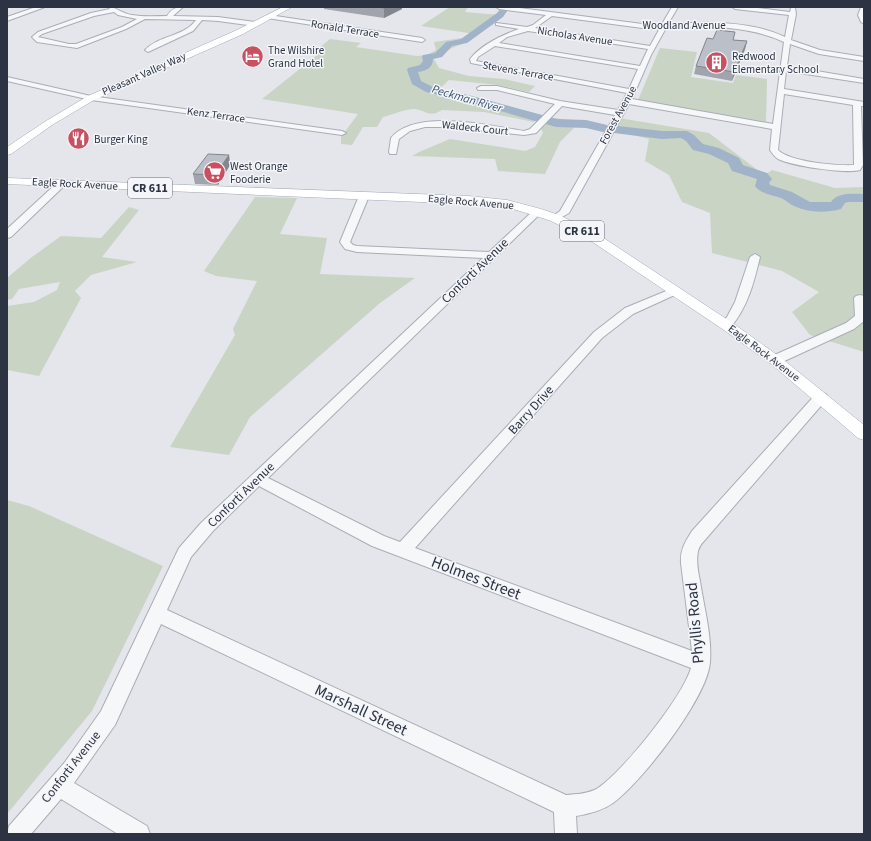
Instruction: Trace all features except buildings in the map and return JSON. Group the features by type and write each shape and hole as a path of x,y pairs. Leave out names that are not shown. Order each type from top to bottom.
{"main road":[{"name":"Pleasant Valley Way","path":"7,152 49,123 91,98 255,24 288,7"},
{"name":"Eagle Rock Avenue","path":"7,181 482,201 507,204 537,212 555,218 595,238 726,325 775,360 864,434"}],"street":[{"path":"7,19 39,7"},
{"path":"169,19 172,13 180,7"},
{"name":"Woodland Avenue","path":"499,7 634,26 666,24 724,24 764,31 819,52 864,59"},
{"name":"Forest Avenue","path":"555,218 564,212 632,92 652,48 675,7"},
{"path":"735,7 793,12 783,68 774,150 781,157 844,168 857,168 859,165 861,104 781,91"},
{"path":"143,18 124,28 77,46 37,40 35,37 93,14 113,8 125,16 169,19 218,19 255,24"},
{"path":"863,11 864,22"},
{"name":"Stevens Terrace","path":"551,14 540,23 505,36 476,56 473,59 474,62 632,92"},
{"name":"Ronald Terrace","path":"268,17 422,40"},
{"path":"148,50 152,46 197,24 200,19"},
{"name":"Nicholas Avenue","path":"498,24 652,48"},
{"path":"764,31 780,32 790,29"},
{"path":"494,44 642,68"},
{"path":"783,68 864,81"},
{"name":"Kenz Terrace","path":"8,79 91,98 342,133"},
{"path":"481,88 497,88 560,103 620,113"},
{"path":"627,101 776,127"},
{"name":"Waldeck Court","path":"393,152 392,144 402,132 418,126 431,124 460,125 524,134 533,131 560,103"},
{"path":"7,235 61,184"},
{"path":"364,196 345,242 349,246 357,249 493,255"},
{"name":"Conforti Avenue","path":"17,834 72,769 108,718 185,553 207,527 537,212"},
{"path":"726,325 732,319 747,287 755,257"},
{"name":"Barry Drive","path":"403,550 598,336 629,310 675,291"},
{"path":"775,360 850,326 860,317 860,298"},
{"name":"Phyllis Road","path":"565,806 583,804 606,795 622,780 663,734 696,683 701,663 690,572 690,550 698,536 820,397"},
{"name":"Holmes Street","path":"258,479 378,541 701,663"},
{"name":"Marshall Street","path":"157,614 565,806"},
{"path":"58,785 139,834"},
{"path":"565,806 566,834"}],"green space":[{"path":"450,7 468,7 465,12 500,15 475,34 421,26"},
{"path":"476,36 470,41 452,48 434,59 439,68 469,76 504,79 535,86 529,92 498,85 449,80 438,90 462,94 539,115 534,122 484,112 442,110 431,114 412,109 383,117 377,127 363,127 352,145 341,144 341,137 358,114 262,99 321,52 318,49 330,39 361,43 356,47 417,56 427,55 436,50 434,42"},
{"path":"660,48 697,52 691,77 733,83 736,75 767,79 766,123 638,100"},
{"path":"555,118 580,122 560,142 545,174 498,171 495,159 412,156 450,139 525,151 535,147 543,133 541,128"},
{"path":"619,118 709,133 764,175 772,170 835,188 864,187 864,352 810,335 792,312 819,292 782,271 712,253 710,213 682,202 669,175 645,161 649,139 612,130"},
{"path":"255,197 297,198 280,234 327,238 320,274 415,278 380,303 250,417 229,455 170,447 235,335 233,329 257,281 216,276 204,271"},
{"path":"129,207 139,210 102,257 137,262 91,275 75,291 81,298 39,376 7,370 7,306 34,302 57,290 60,282 19,289 12,299 7,300 7,278 32,257 61,236 101,238"},
{"path":"7,500 29,506 163,566 92,711 7,814"}],"waterway":[{"name":"Peckman River","path":"506,7 500,15 464,41 449,44 438,55 427,57 428,61 426,66 412,70 416,82 430,90 468,98 556,123 586,124 603,128"},
{"name":"Peckman River","path":"618,130 662,135 683,134 690,138 698,147 714,151 734,161 737,168 762,176 765,179 762,182 762,186 787,195 800,204 816,207 832,207 836,206 840,200 847,198 864,198"}],"place":[{"name":"The Wilshire Grand Hotel","path":"253,56"},
{"name":"Redwood Elementary School","path":"717,62"},
{"name":"Burger King","path":"78,139"},
{"name":"West Orange Fooderie","path":"215,172"}]}
